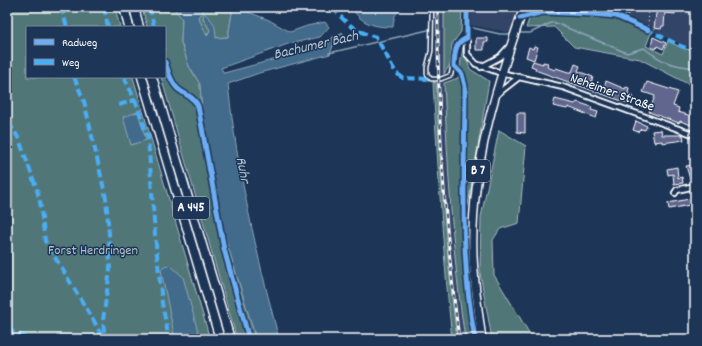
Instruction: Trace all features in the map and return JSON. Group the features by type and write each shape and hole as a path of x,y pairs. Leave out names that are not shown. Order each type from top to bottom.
{"highway":[{"path":"124,7 129,26"},
{"path":"134,7 140,26"},
{"name":"A 445","path":"142,78 220,339"},
{"name":"A 445","path":"152,78 230,339"}],"main road":[{"name":"B 7","path":"482,339 474,285 472,253 474,213 483,144 501,73 524,7"}],"street":[{"path":"467,7 467,38 469,57 476,64 481,67 500,57 510,47"},
{"name":"Neheimer Straße","path":"481,67 563,87 695,135"},
{"path":"495,96 506,85 519,77"},
{"path":"675,193 677,190 695,186"}],"lane":[{"path":"432,7 431,51 427,67 427,74 431,79 441,79 451,75 456,46 459,42 467,38"},
{"path":"564,7 563,9 622,14 638,7"}],"path":[{"path":"648,30 650,7"}],"shaded area":[{"path":"173,7 193,7 194,9 206,7 198,17 207,36 210,30 203,18 204,13 210,19 215,27 216,38 228,37 233,7 243,7 243,10 269,20 290,32 325,22 329,27 320,37 288,44 221,68 224,73 325,46 333,37 338,36 342,32 345,37 333,46 330,54 259,73 228,84 242,181 263,276 279,339 256,339 218,213 202,111 200,84 189,66 181,42 182,19"},
{"path":"351,7 406,7 397,12 393,27 374,25 364,21"},
{"path":"435,7 444,7 444,83 450,204 465,339 457,339 448,258 440,168"},
{"path":"471,7 518,7 512,33 470,25"},
{"path":"534,7 695,7 695,48 688,47 615,15 544,11 532,12"},
{"path":"138,112 146,140 131,145 123,117"},
{"path":"170,265 183,277 200,339 175,339 161,270 164,266"}],"green space":[{"name":"Forst Herdringen","path":"7,7 115,7 120,26 26,26 26,78 133,78 210,339 7,339"},
{"path":"142,7 173,7 182,18 181,42 189,66 200,84 202,111 218,213 256,339 237,339 161,78 166,78 166,26 147,26"},
{"path":"206,7 233,7 228,37 215,38 203,18 210,30 207,36 198,17"},
{"path":"444,7 462,7 461,32 452,44 450,65 444,74"},
{"path":"539,13 594,15 619,18 651,33 646,46 663,54 668,41 682,48 695,51 695,86 686,83 640,59 574,47 554,27 526,28 530,16"},
{"path":"463,47 470,69 489,81 467,211 462,212 466,297 473,339 465,339 457,275 449,179 444,83 458,78"},
{"path":"433,82 436,83 444,211 457,339 452,339 449,307"},
{"path":"499,130 526,146 519,223 500,229 493,240 494,275 528,331 535,339 492,339 480,273 481,217"}],"building":[{"path":"657,7 675,7 675,14 665,13 664,26 662,26 661,29 654,28"},
{"path":"653,37 666,43 663,49 657,46 656,49 651,47"},
{"path":"476,38 488,38 488,42 484,42 484,50 476,50"},
{"path":"534,46 538,47 534,60 526,57 529,47 533,49"},
{"path":"533,61 543,64 543,62 548,63 547,67 568,72 572,72 575,64 580,66 578,71 593,77 591,83 604,88 606,81 625,89 626,87 629,88 628,94 633,96 630,104 535,70 536,68 531,66"},
{"path":"647,82 678,92 673,106 679,108 678,112 695,117 694,126 680,121 679,123 649,112 655,96 643,92"},
{"path":"555,99 575,104 577,102 592,107 591,110 598,112 596,118 568,107 567,109 553,106"},
{"path":"517,113 525,113 525,133 517,132"},
{"path":"636,121 647,126 645,130 641,129 638,132 633,130"},
{"path":"661,130 662,135 683,135 684,140 662,143 662,141 654,142 652,131"},
{"path":"693,165 695,182 691,182 686,166"},
{"path":"677,167 678,178 682,177 683,183 674,184 673,174 668,175 667,169"},
{"path":"695,198 695,204 669,209 668,203"}],"waterway":[{"name":"Bachumer Bach","path":"518,33 530,33 553,22 627,53 644,48 662,60 680,66 695,68"},
{"name":"Bachumer Bach","path":"473,28 500,34 512,34"},
{"name":"Bachumer Bach","path":"329,53 428,30"}],"railway":[{"path":"438,7 439,90 443,173 459,339"}],"marked path":[{"path":"61,7 67,26"},
{"path":"104,7 108,26"},
{"path":"150,7 154,26"},
{"path":"333,7 346,22 357,30 376,37 396,73 403,78 431,79"},
{"path":"646,29 683,47 695,50"},
{"path":"74,78 84,101 106,198 110,270 103,320 103,339"},
{"path":"124,78 135,100 148,137 155,235 162,303 169,339"},
{"path":"119,105 135,100"},
{"path":"7,124 13,129 19,139 37,190 45,241 94,321 103,339"},
{"path":"7,329 28,339"}],"cycle path":[{"path":"467,7 467,38 457,46 454,66 462,74 465,86 465,245 470,308 475,339"},
{"path":"520,18 543,12 616,16 648,30"},
{"path":"166,65 171,79 175,85 194,100 198,106 224,249 249,339"}],"water label":[{"name":"Ruhr","path":"242,170"}]}
